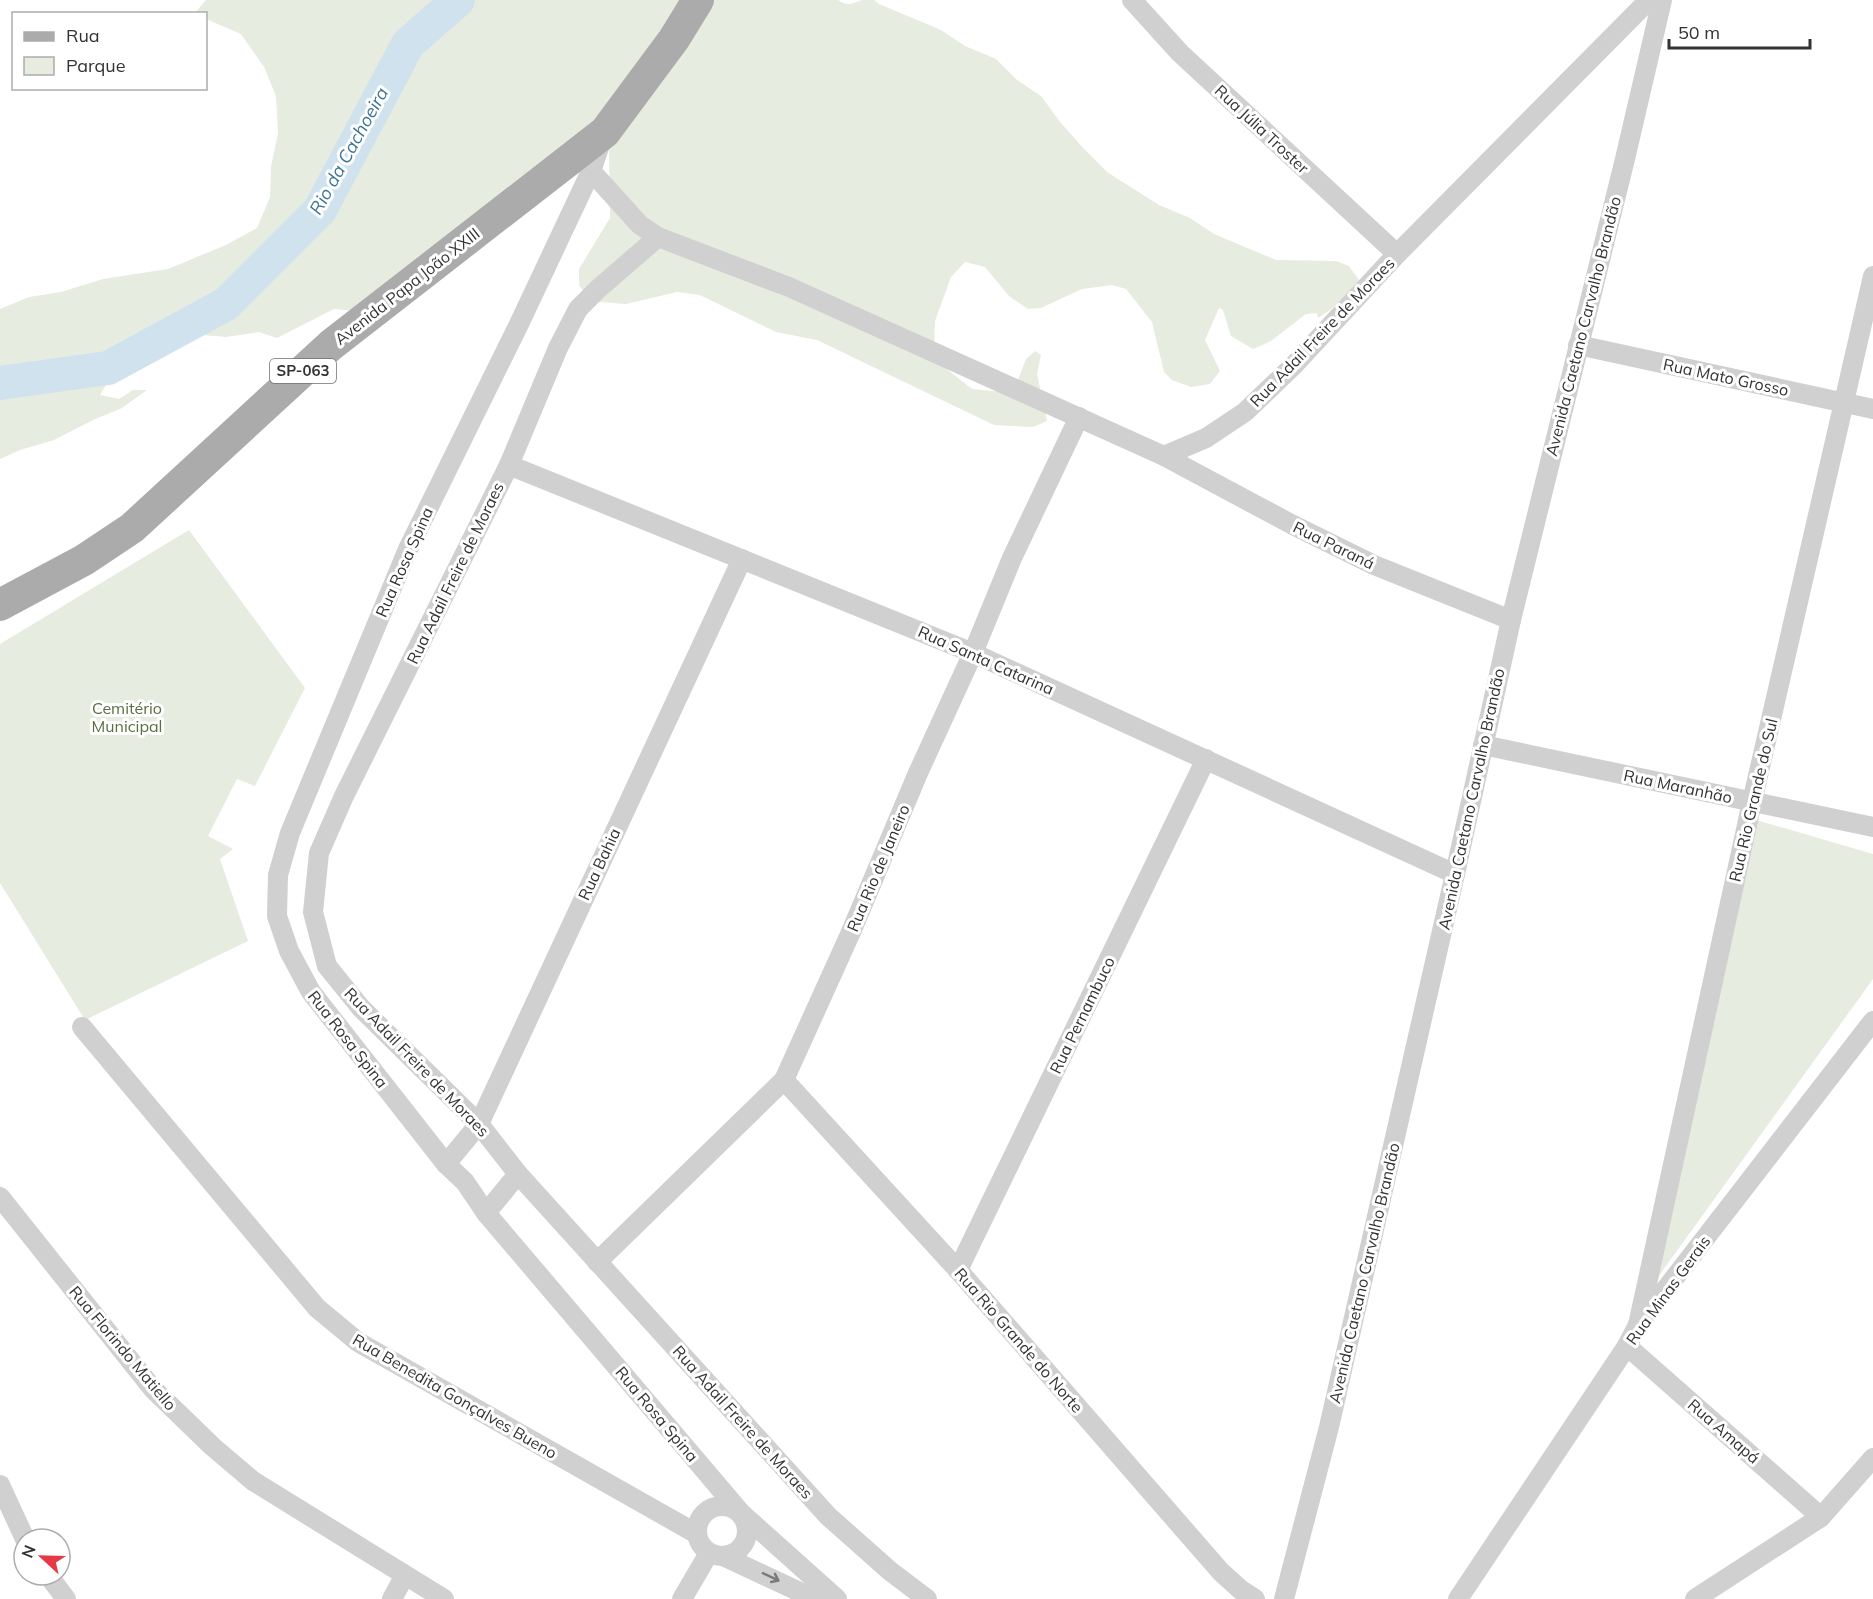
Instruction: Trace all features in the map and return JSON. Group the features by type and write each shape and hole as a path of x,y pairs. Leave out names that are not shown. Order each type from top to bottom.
{"main road":[{"name":"Avenida Papa João XXIII","path":"0,605 84,560 132,528 331,345 605,132 674,39 698,0"}],"street":[{"name":"Rua Júlia Troster","path":"1132,0 1180,53 1397,254"},
{"name":"Rua Adail Freire de Moraes","path":"1164,456 1206,438 1245,412 1294,365 1397,254 1649,0"},
{"name":"Avenida Caetano Carvalho Brandão","path":"1284,1599 1329,1427 1455,874 1510,620 1625,159 1662,0"},
{"name":"Rua Rosa Spina","path":"605,132 591,171 520,322 408,549 290,833 278,875 277,916 290,951 311,992 446,1164 465,1182 486,1213 741,1513 837,1599"},
{"path":"591,171 640,225 658,237 789,287 1164,456"},
{"name":"Rua Adail Freire de Moraes","path":"658,237 578,309 558,348 509,465 344,796 319,853 313,912 327,966 361,1008 478,1124 518,1174 828,1516 890,1571 927,1599"},
{"name":"Rua Rio Grande do Sul","path":"1638,1325 1752,802 1873,276"},
{"name":"Rua Mato Grosso","path":"1578,345 1873,409"},
{"name":"Rua Rio de Janeiro","path":"597,1262 784,1080 973,653 1012,558 1079,417"},
{"name":"Rua Paraná","path":"1164,456 1374,566 1510,620"},
{"name":"Rua Santa Catarina","path":"509,465 973,653 1455,874"},
{"name":"Rua Bahia","path":"446,1164 478,1124 742,559"},
{"name":"Rua Maranhão","path":"1483,746 1873,827"},
{"name":"Rua Pernambuco","path":"958,1270 1206,759"},
{"name":"Rua Minas Gerais","path":"1458,1599 1627,1346 1638,1325 1873,1021"},
{"name":"Rua Benedita Gonçalves Bueno","path":"82,1027 317,1308 358,1342 697,1534"},
{"name":"Rua Rio Grande do Norte","path":"784,1080 958,1270 1221,1572 1254,1599"},
{"path":"486,1213 518,1174"},
{"name":"Rua Florindo Matiello","path":"0,1197 153,1389 213,1447 253,1481 444,1599"},
{"name":"Rua Amapá","path":"1627,1346 1821,1517"},
{"path":"1695,1599 1821,1517 1873,1458"},
{"path":"0,1485 19,1527"},
{"path":"682,1599 717,1555 739,1551 747,1539 748,1526 741,1513 730,1506 717,1505 706,1511 698,1521 697,1534 701,1545 717,1555 815,1599"},
{"path":"392,1599 405,1575"}],"green space":[{"path":"206,0 838,0 849,4 874,0 941,30 965,46 996,59 1017,80 1041,96 1060,122 1107,172 1159,205 1190,218 1214,234 1276,260 1336,261 1349,266 1361,283 1318,318 1317,313 1306,314 1271,341 1253,349 1231,336 1223,310 1219,308 1205,340 1220,371 1210,384 1191,387 1172,380 1164,372 1152,322 1126,289 1112,285 1082,289 1041,308 1028,309 1009,296 985,267 965,262 951,277 935,321 934,350 939,363 972,389 1013,393 1026,359 1035,351 1041,355 1037,374 1047,421 1033,427 994,425 817,340 776,332 700,295 677,292 626,304 601,302 587,296 579,285 579,269 610,218 609,141 366,312 334,309 277,338 259,332 226,337 180,333 158,340 138,341 125,352 100,395 119,399 133,390 147,390 122,408 54,440 20,450 0,459 0,309 29,297 61,292 103,279 168,269 226,245 257,228 270,197 271,167 278,133 276,96 264,67 241,34 207,19 207,12 196,12"},
{"name":"Cemitério Municipal","path":"189,530 305,688 255,786 237,779 208,836 233,849 220,859 248,941 85,1020 0,883 0,644"},
{"path":"1753,819 1873,854 1873,979 1653,1284"}],"waterway":[{"name":"Rio da Cachoeira","path":"0,383 108,368 226,304 320,210 408,44 458,0"}]}
